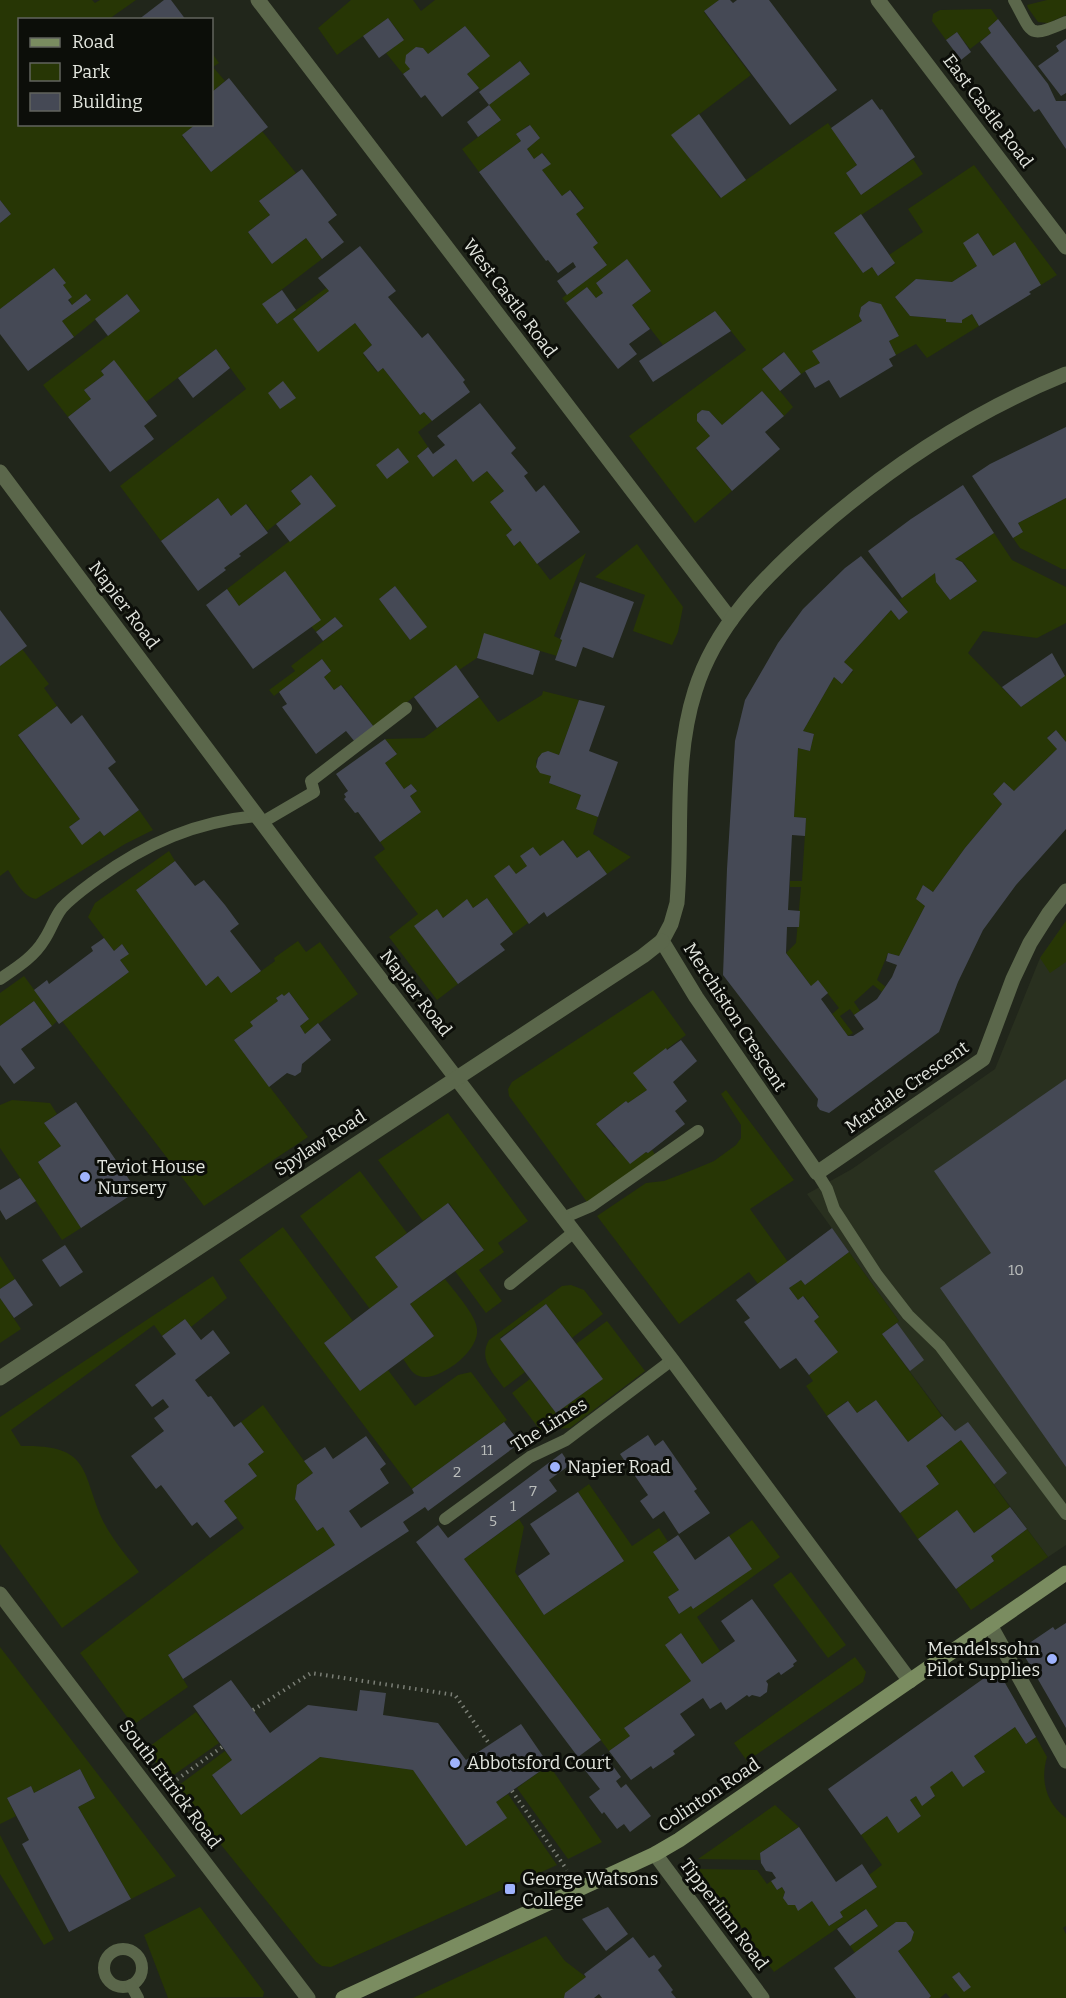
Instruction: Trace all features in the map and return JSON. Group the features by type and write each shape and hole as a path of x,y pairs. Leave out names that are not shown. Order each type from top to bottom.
{"street":[{"name":"West Castle Road","path":"258,0 731,620"},
{"name":"East Castle Road","path":"878,0 1066,247"},
{"name":"Merchiston Crescent","path":"817,1173 696,997 662,941 671,924 677,903 681,763 695,691 705,665 731,620 748,597 781,563 847,503 875,481 970,419 1007,399 1066,374"},
{"name":"Napier Road","path":"0,472 259,820 672,1360 910,1681"},
{"name":"Mardale Crescent","path":"817,1173 984,1059 1013,979 1030,943 1048,913 1066,891"},
{"name":"Spylaw Road","path":"0,1378 643,956 662,941"},
{"name":"Colinton Road","path":"343,1998 655,1854 701,1827 1066,1573"},
{"name":"South Ettrick Road","path":"0,1594 308,1998"},
{"path":"990,1625 1066,1761"},
{"name":"Tipperlinn Road","path":"655,1854 762,1998"}],"lane":[{"path":"1014,0 1029,28 1035,32 1043,32 1066,21"},
{"path":"0,979 34,954 64,906 120,863 150,845 177,833 226,819 259,820 314,792 311,781 406,708"},
{"path":"563,1218 591,1206 698,1131"},
{"path":"817,1173 827,1189 834,1209 877,1275 908,1315 940,1346 1066,1514"},
{"path":"510,1284 574,1232"},
{"name":"The Limes","path":"445,1519 530,1456 566,1440 672,1360"},
{"path":"131,1985 138,1998"}],"path":[{"path":"252,1710 311,1673 455,1695 490,1744"},
{"path":"172,1784 222,1747"},
{"path":"512,1791 580,1888"}],"shaded area":[{"path":"1066,921 1066,1545 1048,1557 882,1334 899,1321 807,1194 852,1169 995,1069 1040,958"}],"green space":[{"path":"0,0 92,0 95,3 100,0 136,0 110,18 18,18 18,126 194,126 182,136 211,172 262,131 296,173 259,201 270,215 248,232 272,264 306,238 322,259 263,304 277,324 326,288 329,291 293,319 355,323 372,345 363,354 377,372 383,368 420,415 424,412 432,421 418,432 428,447 417,456 433,476 456,459 473,482 487,471 504,491 490,502 512,530 506,535 514,546 520,541 550,580 586,553 554,636 562,640 557,656 484,634 477,658 459,670 455,666 374,727 342,685 334,690 324,677 331,671 322,659 274,696 269,690 295,671 291,666 343,626 335,617 316,632 285,572 239,606 227,589 335,506 311,475 291,490 301,504 267,531 247,504 231,516 218,498 161,541 120,486 246,389 216,349 146,402 114,361 101,370 104,375 84,390 91,399 68,417 43,385 140,311 127,294 74,337 62,321 91,300 86,294 72,305 63,285 65,283 54,268 0,309 0,223 11,214 0,200","holes":["395,586 426,627 410,640 379,599"]},
{"path":"351,0 413,0 421,11 435,0 719,0 704,12 751,75 672,135 720,198 828,123 857,165 846,173 861,195 913,159 923,174 834,233 863,273 872,267 878,276 895,264 889,255 923,232 908,209 974,165 1057,275 1041,285 993,256 978,233 977,266 952,282 916,279 895,297 910,316 946,319 946,322 961,323 972,314 979,326 927,358 916,344 896,355 889,341 899,336 881,305 869,301 861,307 859,316 862,321 813,351 820,363 801,374 783,352 762,369 793,407 784,416 762,391 722,425 709,411 702,410 697,414 697,421 710,436 696,449 732,491 695,523 629,436 746,350 715,311 663,345 632,305 651,291 627,260 596,283 603,293 596,298 587,287 566,303 562,298 607,265 593,247 598,243 576,214 584,207 571,190 562,196 542,170 550,163 543,153 534,159 527,149 540,138 529,125 516,134 521,141 479,172 462,149 501,120 489,105 530,73 520,61 481,91 467,74 489,56 465,26 428,54 423,48 417,47 410,69 403,74 386,53 404,39 388,18 337,55 318,28"},
{"path":"1047,0 1066,0 1066,15 1048,23 1038,22 1027,5"},
{"path":"991,9 998,19 988,28 991,33 970,49 957,32 946,40 932,21 933,14 940,10"},
{"path":"213,54 219,63 213,67"},
{"path":"213,67 225,81 213,91"},
{"path":"1066,498 1066,569 1062,569 1020,548 1013,538 1023,532 1018,523"},
{"path":"994,533 1012,560 1066,587 1066,623 1037,638 983,631 968,653 1021,707 1066,675 1066,742 1056,730 1047,737 1057,749 1014,791 1004,782 993,794 1002,804 965,848 933,892 923,885 916,899 925,906 899,956 888,953 877,980 886,987 882,992 873,985 854,1002 860,1011 854,1015 850,1009 840,1016 853,1033 848,1036 832,1014 839,1008 818,981 811,986 786,953 796,943 801,887 790,887 790,881 802,881 806,818 794,817 798,748 810,751 814,734 803,731 834,677 842,684 853,671 844,662 891,610 899,620 908,612 899,600 935,573 936,582 950,600 977,581 963,562 955,559"},
{"path":"637,544 683,607 678,632 672,645 633,631 645,595 595,577"},
{"path":"22,649 49,684 44,688 57,706 18,736 80,819 69,827 83,844 100,831 104,836 139,810 153,830 125,844 36,899 23,892 8,870 0,876 0,666"},
{"path":"543,691 579,700 559,755 543,753 536,761 538,771 551,776 549,783 581,795 576,809 598,817 593,834 631,857 607,874 589,850 577,858 564,840 516,874 528,923 513,934 487,898 473,908 467,900 443,918 437,910 415,926 458,984 437,1000 389,937 418,914 374,857 385,849 380,842 421,812 410,796 417,791 411,784 404,789 385,763 397,754 385,739 424,738 479,697 498,722 542,695"},
{"path":"169,851 175,861 136,890 206,985 218,976 231,993 298,941 306,952 320,942 358,994 305,1034 300,1026 309,1019 290,993 284,996 282,994 253,1026 234,1040 308,1137 204,1206 62,1021 129,972 120,960 129,953 122,944 114,951 88,917 95,903"},
{"path":"1066,921 1066,962 1050,973 1040,958"},
{"path":"24,976 57,1021 52,1026 34,1001 0,1026 0,993"},
{"path":"653,990 686,1035 634,1073 647,1090 628,1103 626,1101 596,1124 614,1147 648,1153 652,1150 656,1156 587,1202 509,1096 508,1089 512,1082"},
{"path":"726,1090 794,1180 750,1209 788,1262 758,1284 749,1272 679,1324 597,1216 646,1183 664,1181 714,1161 736,1145 741,1138 741,1125 721,1094"},
{"path":"12,1100 50,1103 57,1114 44,1123 61,1146 38,1162 81,1228 62,1240 0,1148 0,1105"},
{"path":"448,1113 528,1221 498,1243 504,1252 479,1270 502,1301 486,1313 455,1271 484,1250 449,1203 423,1221 378,1160"},
{"path":"360,1171 407,1233 376,1257 398,1287 370,1309 300,1216"},
{"path":"283,1227 353,1321 324,1343 360,1391 388,1370 415,1406 458,1375 471,1372 507,1420 412,1489 239,1260"},
{"path":"849,1252 899,1321 882,1334 942,1416 908,1442 876,1400 857,1413 847,1401 827,1416 806,1386 813,1381 809,1375 837,1352 814,1321 819,1316 804,1296 798,1300 789,1288 801,1280 805,1285"},
{"path":"0,1256 15,1279 0,1289"},
{"path":"213,1276 227,1298 191,1327 185,1319 162,1336 154,1325 11,1430 21,1446 46,1447 63,1451 75,1458 88,1480 108,1530 139,1572 62,1628 0,1544 0,1417"},
{"path":"445,1279 473,1317 477,1329 476,1338 465,1355 446,1370 427,1377 419,1376 403,1359 434,1336 410,1304"},
{"path":"571,1285 584,1290 603,1314 572,1338 546,1304 500,1338 525,1372 504,1388 486,1360 485,1353 489,1340 562,1286"},
{"path":"0,1298 21,1329 0,1343"},
{"path":"607,1321 645,1371 570,1428 540,1430 512,1393 530,1379 556,1413 602,1379 576,1344"},
{"path":"263,1405 313,1473 297,1485 295,1499 317,1531 323,1527 335,1545 168,1655 188,1687 133,1725 80,1653 244,1528 224,1501 257,1476 248,1464 264,1452 241,1422"},
{"path":"961,1440 1010,1507 974,1533 956,1511 918,1539 900,1513 939,1484 926,1466"},
{"path":"589,1484 632,1546 659,1528 668,1542 653,1552 679,1590 668,1598 679,1614 691,1606 693,1609 751,1569 729,1536 752,1520 780,1557 697,1617 720,1651 702,1664 682,1634 666,1644 691,1681 625,1727 630,1736 609,1751 464,1559 519,1519 524,1527 515,1572 544,1615 624,1561 578,1492"},
{"path":"1027,1529 1048,1557 971,1610 956,1589 994,1561 991,1556"},
{"path":"791,1572 846,1645 828,1658 773,1585"},
{"path":"0,1647 176,1876 131,1899 78,1807 95,1798 80,1769 34,1793 31,1786 7,1798 16,1816 0,1824"},
{"path":"855,1657 866,1672 863,1682 747,1761 734,1743"},
{"path":"196,1712 219,1743 168,1779 146,1749"},
{"path":"1015,1727 1026,1744 1036,1737 1047,1757 1044,1774 1046,1790 1059,1812 1066,1818 1066,1926 1063,1928 1066,1934 1066,1998 950,1998 946,1993 940,1998 929,1998 931,1996 898,1951 911,1941 914,1932 906,1922 896,1922 855,1953 850,1946 878,1926 865,1909 774,1972 698,1869 757,1870 767,1884 771,1881 777,1890 782,1887 785,1892 783,1898 788,1905 795,1905 798,1910 812,1901 829,1926 843,1917 840,1912 877,1887 869,1875 882,1865 861,1835 887,1816 898,1832 921,1816 910,1800 916,1796 922,1805 935,1797 929,1787 952,1771 963,1786 985,1772 974,1756"},
{"path":"225,1751 232,1760 212,1776 241,1815 320,1757 413,1770 496,1802 508,1794 557,1865 331,1967 322,1966 316,1962 175,1788"},
{"path":"549,1765 602,1842 568,1859 517,1788"},
{"path":"775,1805 799,1827 760,1853 761,1860 698,1859"},
{"path":"0,1835 54,1939 44,1945 0,1874"},
{"path":"200,1907 264,1992 263,1997 168,1998 144,1935"},
{"path":"546,1936 565,1961 586,1977 564,1998 413,1998"}],"building":[{"path":"164,0 171,0 184,18 141,18"},
{"path":"719,0 730,0 733,3 737,0 769,0 837,90 790,125 704,11"},
{"path":"388,18 404,40 379,58 363,36"},
{"path":"998,19 1048,84 1056,101 1066,101 1066,149 1039,109 1034,112 980,42 991,33 988,28"},
{"path":"465,26 490,56 467,74 479,88 442,117 425,95 421,98 403,74 410,69 405,63 406,55 416,47 423,48 428,54"},
{"path":"957,32 971,52 961,60 946,40"},
{"path":"1066,39 1066,93 1061,96 1038,66 1059,51 1056,46"},
{"path":"520,61 530,74 489,105 479,92"},
{"path":"229,78 268,127 211,172 182,135 193,126 213,126 213,91"},
{"path":"872,99 880,110 882,109 915,157 861,195 846,173 857,165 831,128"},
{"path":"489,105 501,120 478,137 467,122"},
{"path":"699,114 746,180 721,198 671,135"},
{"path":"530,125 540,138 527,149 534,159 542,153 551,164 542,170 562,196 570,190 584,208 576,214 598,243 593,247 607,265 567,295 557,281 576,267 573,262 558,273 548,260 546,261 479,172 521,141 516,134"},
{"path":"302,169 337,215 328,222 344,242 322,259 306,238 272,264 248,232 270,215 259,201"},
{"path":"0,200 11,214 0,223"},
{"path":"861,214 895,263 878,276 872,267 863,273 834,233"},
{"path":"978,233 993,256 1015,242 1041,285 1029,292 1031,294 979,326 972,314 962,320 962,323 946,322 946,319 910,316 895,297 916,279 952,282 977,266 963,243"},
{"path":"360,246 396,291 388,297 422,338 428,333 465,380 463,382 470,392 432,421 424,412 420,415 383,368 378,372 363,353 372,345 355,323 318,352 293,319 329,291 318,278"},
{"path":"627,259 651,291 632,305 650,329 629,344 637,354 618,369 566,303 587,287 596,298 603,293 596,283"},
{"path":"54,268 66,283 63,285 72,297 68,300 72,305 86,294 91,300 62,321 74,337 28,371 0,334 0,309"},
{"path":"282,290 296,310 277,324 262,304"},
{"path":"127,294 140,311 108,336 95,319"},
{"path":"869,301 881,304 899,336 889,341 896,355 889,359 893,366 840,398 829,380 815,388 805,371 820,363 812,351 862,321 859,316 861,307"},
{"path":"715,311 731,331 653,382 639,361"},
{"path":"216,349 230,368 193,398 178,378"},
{"path":"784,352 801,374 780,391 762,369"},
{"path":"114,360 157,416 144,426 154,439 110,472 68,417 91,399 84,390 104,375 101,371"},
{"path":"283,381 296,398 280,409 268,393"},
{"path":"762,391 784,416 765,432 780,449 732,491 696,448 710,436 697,421 697,414 702,410 709,411 722,425"},
{"path":"480,403 516,448 511,453 528,473 524,476 536,492 544,485 580,532 537,564 520,541 514,546 506,535 512,530 490,502 504,491 487,471 473,482 456,459 433,477 417,456 428,447 433,454 445,445 437,436"},
{"path":"1066,427 1066,498 1018,523 1023,532 1013,538 972,476 990,464"},
{"path":"398,448 409,462 387,479 376,465"},
{"path":"311,475 336,506 290,542 276,524 301,504 291,491"},
{"path":"963,485 994,533 955,559 962,562 977,581 950,600 936,582 935,573 902,598 868,551"},
{"path":"218,498 231,516 246,504 268,533 239,554 241,556 224,568 226,570 198,591 161,541"},
{"path":"861,556 908,612 899,620 891,610 844,662 853,670 842,684 834,677 803,731 814,734 810,751 798,748 794,817 806,818 805,836 792,835 788,910 800,911 799,927 787,927 786,953 811,986 818,980 828,993 821,999 848,1036 853,1036 864,1029 854,1015 877,999 892,977 897,965 886,961 888,953 899,956 925,906 916,899 923,885 933,892 965,848 1002,804 993,794 1004,782 1014,791 1057,749 1047,738 1056,730 1066,742 1066,829 1016,885 983,930 958,982 939,1032 829,1113 820,1110 817,1106 818,1099 723,975 727,869 735,741 745,700 778,643 803,609 845,568"},
{"path":"285,571 321,620 253,669 206,605 227,589 239,606"},
{"path":"580,582 634,602 613,658 583,647 576,667 555,660"},
{"path":"395,586 427,627 410,640 379,599"},
{"path":"0,610 27,646 0,666"},
{"path":"335,617 343,626 323,641 316,632"},
{"path":"484,633 540,651 533,675 477,658"},
{"path":"1052,653 1065,676 1021,707 1002,687"},
{"path":"322,659 331,671 324,677 334,690 341,685 374,727 355,742 346,731 316,754 282,707 287,704 279,692"},
{"path":"456,665 479,697 437,728 414,697"},
{"path":"579,700 605,706 589,751 618,762 598,817 576,809 581,795 549,783 551,776 540,773 536,767 542,753 548,751 559,755"},
{"path":"57,706 71,724 82,715 116,762 108,768 139,810 104,836 100,831 82,845 69,827 80,819 18,735"},
{"path":"385,739 397,754 385,763 404,789 411,784 417,791 410,796 421,812 380,842 358,812 355,813 344,799 346,797 344,794 348,791 336,774"},
{"path":"563,840 577,858 589,850 607,874 547,917 544,912 529,924 494,876 509,865 516,874 527,866 520,856 533,847 540,856"},
{"path":"175,861 195,886 204,880 225,905 239,924 230,931 261,971 231,993 218,976 206,986 136,890"},
{"path":"487,898 513,934 500,944 505,950 458,984 414,926 437,909 443,918 467,899 473,908"},
{"path":"104,938 114,951 122,944 129,954 120,960 129,972 59,1024 34,990 47,980 49,984 93,951 91,947"},
{"path":"289,992 309,1019 300,1026 305,1034 318,1023 331,1040 302,1064 301,1072 295,1076 287,1073 269,1087 234,1040 253,1026 250,1022 278,1001 276,998"},
{"path":"34,1001 52,1026 21,1049 35,1068 14,1084 0,1065 0,1026"},
{"path":"681,1040 697,1061 673,1082 687,1101 675,1111 685,1124 630,1164 596,1124 626,1101 628,1103 647,1090 633,1073 666,1048 667,1050"},
{"path":"1066,1079 1066,1467 940,1288 991,1253 934,1171"},
{"path":"76,1102 137,1191 81,1228 38,1162 61,1146 44,1123"},
{"path":"20,1178 36,1201 6,1220 0,1210 0,1190"},
{"path":"448,1203 484,1250 410,1304 434,1336 360,1391 324,1343 398,1287 375,1257"},
{"path":"832,1228 849,1252 805,1285 801,1280 789,1288 798,1300 803,1296 819,1317 814,1321 838,1352 809,1375 796,1358 780,1369 744,1322 750,1318 736,1300"},
{"path":"65,1245 83,1272 60,1287 42,1260"},
{"path":"15,1279 33,1305 14,1318 0,1298 0,1289"},
{"path":"546,1304 603,1379 556,1413 500,1339"},
{"path":"185,1319 201,1340 213,1330 230,1353 195,1380 208,1397 211,1396 234,1427 241,1422 264,1452 248,1464 257,1476 224,1501 237,1518 210,1538 197,1522 192,1526 161,1485 156,1489 131,1456 164,1431 154,1418 169,1407 163,1399 152,1407 135,1385 176,1354 162,1336"},
{"path":"897,1323 924,1360 910,1371 882,1334"},
{"path":"876,1400 908,1442 942,1416 955,1431 968,1422 1007,1473 994,1484 961,1440 926,1466 939,1484 900,1513 827,1416 848,1401 857,1413"},
{"path":"504,1422 520,1443 428,1511 425,1507 403,1522 409,1531 183,1679 168,1655 335,1545 323,1527 317,1531 295,1499 297,1485 313,1473 304,1461 325,1447 333,1459 366,1436 386,1464 380,1469 389,1483 349,1511 361,1528 414,1493 412,1489"},
{"path":"648,1435 655,1446 663,1440 697,1489 694,1491 710,1513 679,1534 664,1511 653,1519 640,1501 648,1495 620,1454"},
{"path":"562,1453 570,1465 549,1480 557,1491 464,1559 601,1740 578,1757 416,1542 438,1525 448,1538"},
{"path":"578,1492 624,1561 544,1615 518,1576 550,1554 530,1524"},
{"path":"1010,1507 1027,1529 991,1556 994,1561 956,1589 918,1539 957,1510 974,1533"},
{"path":"678,1535 695,1560 729,1536 752,1569 693,1609 691,1606 679,1614 668,1597 679,1590 653,1552"},
{"path":"752,1599 797,1661 793,1664 794,1666 766,1681 767,1692 760,1697 747,1695 726,1710 721,1702 710,1709 703,1698 680,1714 695,1735 673,1751 675,1754 653,1769 651,1766 631,1780 609,1751 630,1736 624,1728 691,1681 665,1645 681,1633 702,1664 735,1641 721,1621"},
{"path":"1066,1623 1066,1728 1024,1655 1025,1646 1053,1627 1055,1630"},
{"path":"997,1669 1036,1737 1026,1744 1015,1727 974,1756 985,1772 963,1787 952,1771 930,1787 935,1796 922,1806 916,1796 910,1800 921,1816 898,1833 887,1816 861,1835 828,1789"},
{"name":"Abbotsford Court","path":"231,1680 270,1733 308,1705 357,1711 360,1690 386,1693 383,1715 438,1723 466,1760 521,1724 549,1765 496,1802 507,1818 466,1846 413,1770 320,1757 241,1815 212,1775 232,1760 193,1706"},
{"path":"604,1754 621,1777 616,1781 621,1788 626,1784 651,1816 630,1832 624,1824 617,1829 589,1797 600,1789 584,1769"},
{"path":"80,1769 95,1798 78,1807 131,1899 69,1932 22,1844 29,1840 7,1798 31,1786 34,1793"},
{"path":"799,1827 836,1882 862,1864 877,1887 840,1912 843,1917 829,1926 812,1901 798,1911 795,1905 788,1905 783,1898 785,1892 782,1887 777,1890 771,1881 776,1878 772,1872 766,1871 761,1863 760,1853"},
{"path":"608,1907 628,1934 606,1951 582,1919"},
{"path":"866,1909 878,1926 850,1946 837,1929"},
{"path":"896,1922 906,1922 914,1932 911,1941 898,1951 931,1996 929,1998 856,1998 834,1968"},
{"path":"633,1937 649,1958 654,1955 662,1966 658,1970 673,1990 671,1992 676,1998 602,1998 599,1994 594,1998 564,1998 565,1993 586,1977 584,1974"},
{"path":"959,1972 971,1987 964,1992 952,1977"}],"place":[{"name":"Teviot House Nursery","path":"85,1177"},
{"name":"Napier Road","path":"555,1467"},
{"name":"Mendelssohn Pilot Supplies","path":"1052,1659"},
{"name":"Abbotsford Court","path":"455,1763"},
{"name":"George Watsons College","path":"510,1889"}]}
